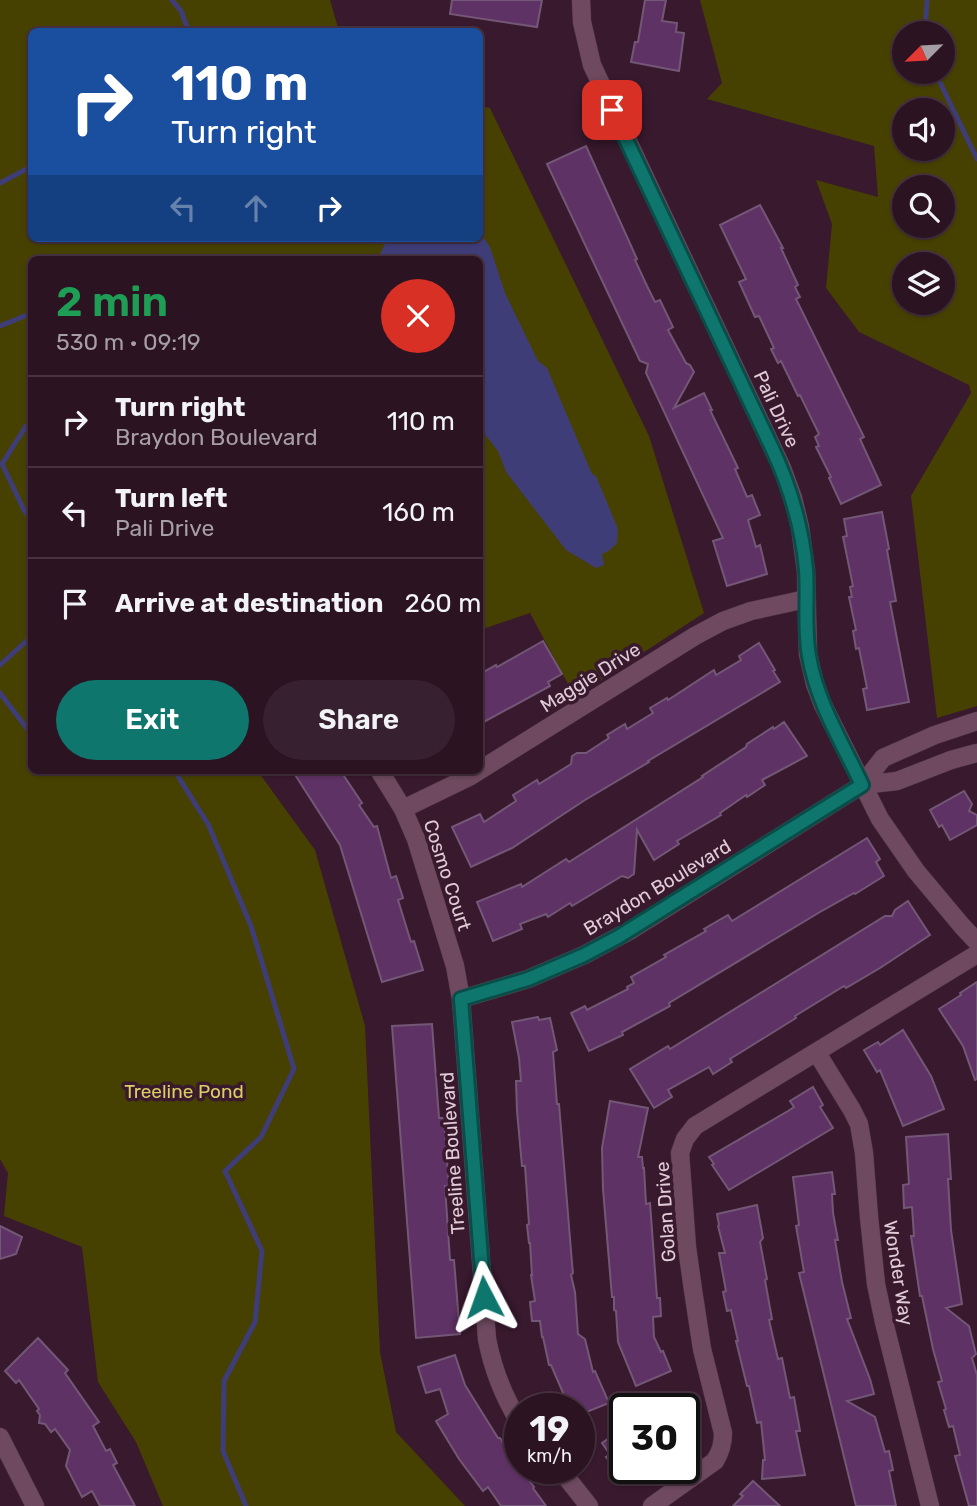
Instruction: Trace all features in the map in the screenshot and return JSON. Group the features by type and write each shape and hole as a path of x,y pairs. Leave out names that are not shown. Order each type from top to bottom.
{"street":[{"name":"Pali Drive","path":"581,0 582,22 592,65 793,498 806,571 808,654 815,684 832,726 880,818 916,871 977,942"},
{"name":"Maggie Drive","path":"483,768 723,621 751,611 806,599"},
{"name":"Braydon Boulevard","path":"461,999 528,979 584,955 631,930 862,785 883,758 935,734 977,721"},
{"name":"Braydon Boulevard","path":"862,785 897,781 977,752"},
{"name":"Cosmo Court","path":"382,774 403,808 416,839 455,966 461,999"},
{"name":"Maggie Drive","path":"403,808 474,774"},
{"name":"Golan Drive","path":"652,1506 715,1461 723,1443 723,1433 702,1349 687,1247 680,1153 685,1139 695,1126 977,954"},
{"name":"Treeline Boulevard","path":"461,999 487,1339 492,1365 504,1395"},
{"name":"Wonder Way","path":"817,1053 859,1124 876,1284 930,1506"},
{"path":"0,1437 34,1506"},
{"path":"572,1484 589,1506"}],"green space":[{"name":"Treeline Pond","path":"0,0 330,0 338,28 28,28 28,242 483,242 483,107 490,108 649,436 704,613 575,697 530,613 483,629 483,256 28,256 28,774 260,774 315,850 365,1026 380,1352 396,1432 465,1506 163,1506 136,1442 98,1382 82,1247 4,1216 8,1173 0,1159"},
{"path":"700,0 977,0 977,706 937,718 911,496 971,393 969,385 859,332 826,288 832,224 816,180 878,197 874,146 707,99 722,83"}],"shaded area":[{"path":"483,236 490,247 505,293 538,361 547,368 618,529 617,543 602,554 604,565 596,568 566,550 506,472 498,451 483,432 483,256 379,256 386,242 483,242"}],"building":[{"path":"452,0 542,0 537,27 450,14"},
{"path":"645,0 666,0 662,21 677,23 676,32 684,33 679,71 631,62 635,42 638,42"},
{"path":"586,146 647,286 655,302 660,300 673,327 668,330 694,372 674,408 704,393 738,468 735,469 747,497 752,495 760,515 748,520 756,547 760,545 767,574 727,586 713,541 723,538 646,373 648,364 640,361 547,164"},
{"path":"760,205 783,248 798,285 795,287 800,297 796,299 864,437 860,439 881,485 841,504 816,447 819,446 815,437 819,434 781,361 778,363 759,316 755,317 739,282 746,279 720,225"},
{"path":"882,512 896,601 890,602 909,702 867,710 863,689 867,688 853,631 856,630 849,597 852,597 850,587 853,586 843,537 847,536 844,519"},
{"path":"543,641 562,674 548,682 550,686 483,722 483,672 496,665 497,667"},
{"path":"759,643 780,682 585,800 512,848 471,867 452,827 480,814 484,822 516,801 513,795 537,780 539,784 571,764 572,756 586,753 625,724 627,729 653,713 650,708 667,698 668,700 714,670 716,675 741,660 739,656"},
{"path":"784,722 807,756 762,780 765,785 677,841 679,844 654,860 637,830 634,874 628,878 622,876 548,917 546,914 520,924 522,929 493,941 477,902 521,884 522,887 566,859 569,862"},
{"path":"295,774 343,774 362,803 359,805 374,827 377,826 391,878 396,876 403,898 398,900 423,970 382,982 340,845"},
{"path":"964,791 972,804 969,811 977,815 977,825 950,840 930,810"},
{"path":"867,838 880,859 876,862 884,876 669,1003 670,1006 622,1032 623,1035 589,1051 571,1013 585,1006 587,1010 628,989 627,987 634,983 631,977 706,931 704,929 728,915 732,921"},
{"path":"908,901 930,935 880,968 795,1016 796,1018 730,1059 732,1062 713,1074 709,1067 668,1090 672,1097 654,1108 630,1069 668,1046 670,1049 885,916 892,916 895,910"},
{"path":"977,982 975,1080 963,1046 939,1009"},
{"path":"538,1017 539,1020 550,1018 557,1050 553,1052 578,1334 585,1339 593,1372 595,1371 609,1403 595,1409 595,1393 563,1393 549,1365 540,1321 532,1321 530,1302 535,1301 527,1225 525,1166 522,1166 517,1111 516,1081 521,1081 512,1022"},
{"path":"432,1024 439,1118 444,1118 449,1186 445,1186 450,1260 454,1260 460,1334 416,1338 392,1026"},
{"path":"903,1030 931,1076 944,1109 903,1126 880,1070 877,1072 864,1050 878,1042 880,1045"},
{"path":"813,1087 823,1105 820,1107 833,1128 729,1190 709,1157 794,1107 790,1101"},
{"path":"610,1101 648,1108 638,1157 642,1157 644,1168 646,1204 650,1203 657,1298 660,1298 661,1316 653,1317 654,1337 671,1371 636,1386 618,1342 616,1311 612,1297 602,1148"},
{"path":"948,1134 951,1230 962,1304 946,1308 969,1326 976,1354 972,1358 977,1375 977,1506 969,1506 955,1456 960,1455 953,1426 949,1427 944,1410 946,1409 938,1382 942,1381 920,1296 911,1236 914,1236 912,1207 904,1208 903,1185 909,1184 906,1137"},
{"path":"832,1172 835,1194 832,1194 833,1213 838,1240 835,1240 851,1318 847,1319 874,1394 847,1401 875,1417 885,1452 889,1451 893,1470 889,1471 896,1506 856,1506 799,1273 804,1272 796,1226 799,1225 793,1177"},
{"path":"757,1205 772,1319 769,1320 778,1359 782,1358 790,1398 794,1397 800,1431 796,1431 805,1475 762,1479 765,1460 761,1422 757,1423 731,1310 727,1311 723,1292 726,1291 719,1253 725,1253 717,1214"},
{"path":"0,1226 22,1237 16,1254 0,1259"},
{"path":"38,1338 68,1370 65,1373 99,1422 93,1426 106,1451 110,1449 117,1463 113,1465 135,1506 100,1506 92,1491 82,1497 66,1466 70,1450 55,1429 51,1432 45,1424 39,1423 39,1409 19,1380 16,1383 5,1371"},
{"path":"455,1355 465,1385 504,1444 504,1484 532,1484 546,1506 501,1506 488,1487 483,1491 436,1421 448,1414 440,1389 426,1393 418,1367"},
{"path":"609,1438 609,1453 602,1443"},
{"path":"753,1481 780,1506 733,1506"}],"waterway":[{"path":"172,0 181,11 187,28"},
{"path":"926,21 927,0"},
{"path":"941,84 977,159"},
{"path":"0,183 28,168"},
{"path":"0,326 28,315"},
{"path":"28,425 2,464 28,516"},
{"path":"0,665 28,640"},
{"path":"0,693 28,730"},
{"path":"177,774 208,824 251,926 294,1069 261,1137 225,1171 262,1251 255,1322 224,1381 223,1451 246,1506"}],"route":[{"path":"484,1297 461,999 528,979 618,937 862,785 822,705 815,684 808,654 806,571 800,527 782,468 612,110"}]}
